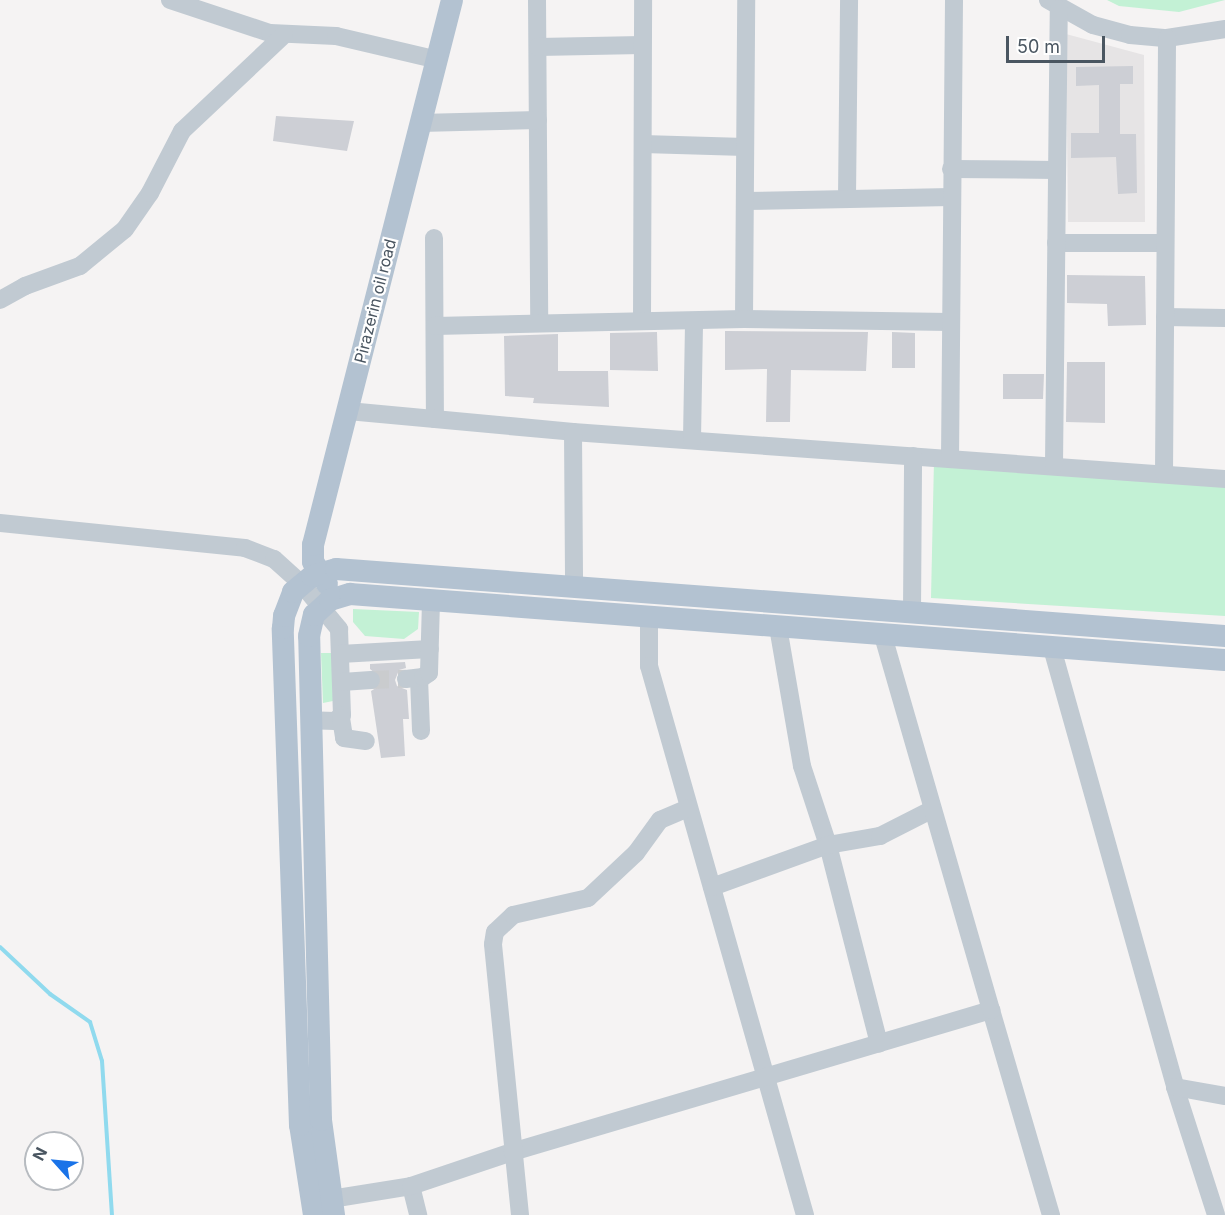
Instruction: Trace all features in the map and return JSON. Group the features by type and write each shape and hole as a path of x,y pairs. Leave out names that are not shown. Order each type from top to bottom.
{"main road":[{"name":"Pirazerin oil road","path":"310,578 312,551 452,0"},
{"path":"314,1215 300,1125 283,628 287,604 310,578 336,569 1225,636"},
{"path":"310,578 329,602"},
{"path":"333,1207 321,1120 309,636 329,602 350,594 1225,660"}],"street":[{"path":"537,0 539,322"},
{"path":"642,320 643,0"},
{"path":"744,320 746,0"},
{"path":"847,197 849,0"},
{"path":"950,459 954,0"},
{"path":"179,2 255,29 284,35 336,36 438,60"},
{"path":"1054,465 1056,170 1054,4 1093,25 1130,35 1167,38 1225,29"},
{"path":"0,300 25,286 80,266 125,229 150,193 182,131 284,35"},
{"path":"1164,473 1167,38"},
{"path":"538,47 642,45"},
{"path":"420,123 538,120"},
{"path":"643,144 745,147"},
{"path":"951,169 1056,170"},
{"path":"745,201 951,196"},
{"path":"434,238 435,419"},
{"path":"1056,243 1165,243"},
{"path":"1165,317 1225,318"},
{"path":"435,326 642,320 950,322"},
{"path":"693,439 694,321"},
{"path":"348,411 573,432 1225,478"},
{"path":"573,432 574,587"},
{"path":"912,612 913,456"},
{"path":"0,523 245,548 274,559 310,578"},
{"path":"421,730 412,678 429,673 431,600"},
{"path":"329,602 338,626 342,682 341,718 344,738 366,741"},
{"path":"649,617 649,666 688,808 768,1077 805,1215"},
{"path":"778,627 802,766 828,845 879,1044"},
{"path":"883,636 1051,1215"},
{"path":"1052,648 1175,1087 1216,1215"},
{"path":"340,654 430,649"},
{"path":"342,682 371,680"},
{"path":"311,720 341,718"},
{"path":"520,1215 493,944 495,932 513,915 588,898 636,852 660,820 688,808"},
{"path":"711,887 828,845 880,836 933,809"},
{"path":"333,1207 411,1186 512,1152 991,1010"},
{"path":"1175,1087 1225,1096"},
{"path":"411,1186 418,1215"}],"shaded area":[{"path":"1066,34 1144,55 1145,222 1068,222"}],"green space":[{"path":"1107,0 1225,0 1179,12 1119,6"},
{"path":"934,460 1225,477 1225,616 931,598"},
{"path":"353,609 419,612 418,629 404,639 365,636 353,622"},
{"path":"321,653 332,653 333,701 323,703"}],"building":[{"path":"1133,66 1133,84 1120,84 1120,134 1136,134 1137,193 1118,194 1116,157 1071,158 1071,133 1099,133 1099,85 1076,86 1076,67"},
{"path":"276,116 354,121 347,151 273,141"},
{"path":"1067,275 1145,276 1146,325 1108,326 1107,304 1067,303"},
{"path":"725,331 868,332 866,371 791,370 790,422 766,422 767,369 725,370"},
{"path":"657,332 658,371 610,370 610,333"},
{"path":"892,332 915,333 915,368 892,368"},
{"path":"558,334 558,371 608,371 609,407 533,403 534,398 505,396 504,336"},
{"path":"1067,362 1105,362 1105,423 1066,422"},
{"path":"1003,374 1044,374 1043,399 1003,399"},
{"path":"405,662 406,668 399,670 395,680 397,686 407,690 409,719 403,719 405,756 381,758 371,691 381,685 382,679 370,669 370,664"}],"waterway":[{"path":"0,947 50,994 90,1022 102,1061 112,1215"}],"tunnel":[{"path":"371,680 406,679"}]}
